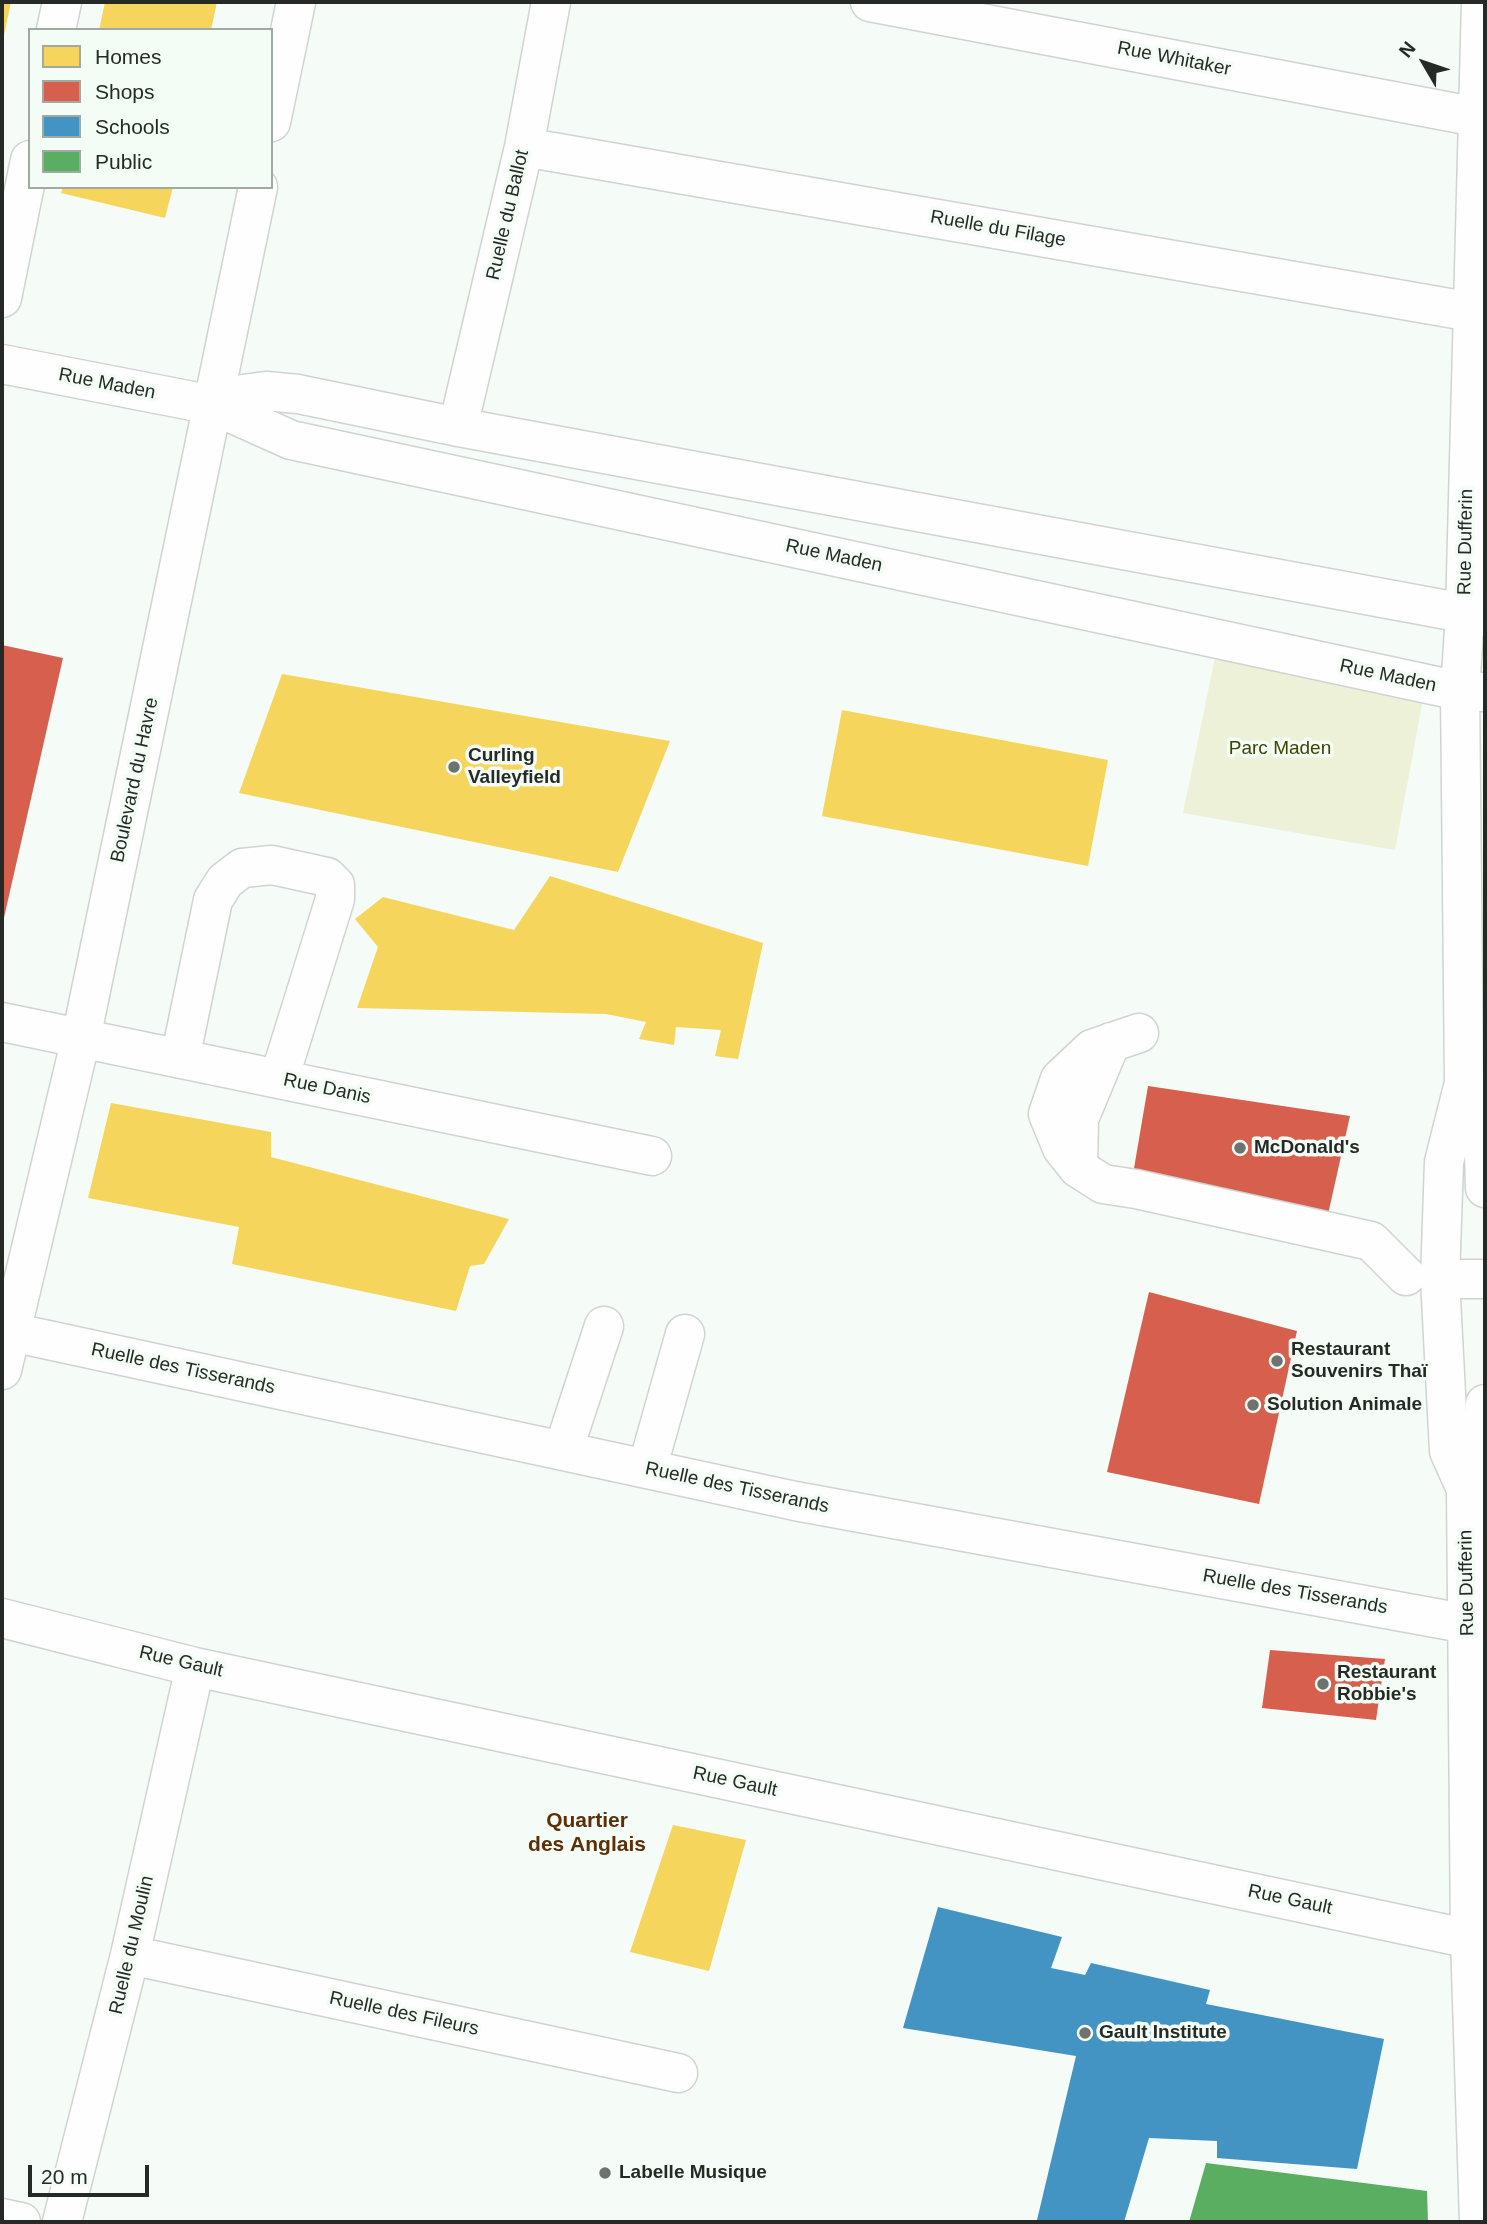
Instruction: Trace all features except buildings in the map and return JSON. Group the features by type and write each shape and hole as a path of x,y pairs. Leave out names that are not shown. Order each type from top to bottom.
{"street":[{"path":"56,28 62,2"},
{"path":"273,112 296,2"},
{"name":"Ruelle du Ballot","path":"458,427 524,147 551,2"},
{"name":"Rue Whitaker","path":"870,2 1478,117"},
{"name":"Rue Dufferin","path":"1466,1489 1449,1451 1423,1277 1444,1162 1464,1083 1475,616 1472,312 1481,2"},
{"name":"Ruelle du Filage","path":"524,147 1472,312"},
{"path":"2,298 28,170"},
{"name":"Boulevard du Havre","path":"2,1370 80,1038 258,189"},
{"name":"Rue Maden","path":"2,364 213,405 291,440 1473,692"},
{"path":"213,405 243,394 266,391 298,394 458,427 1475,616"},
{"path":"180,1059 213,900 225,881 242,868 272,865 327,877 335,885 335,899 279,1079"},
{"name":"Rue Danis","path":"2,1022 652,1156"},
{"path":"1125,1038 1092,1049 1060,1079 1048,1114 1062,1148 1078,1168 1103,1184 1371,1241 1423,1277 1485,1279"},
{"name":"Rue Dufferin","path":"1464,1083 1484,1152 1485,1188"},
{"path":"563,1451 604,1326"},
{"name":"Ruelle des Tisserands","path":"11,1332 795,1501 1468,1624"},
{"path":"647,1469 685,1334"},
{"name":"Rue Dufferin","path":"1479,2222 1478,1938 1466,1489 1485,1427 1485,1404"},
{"name":"Rue Gault","path":"2,1618 195,1667 1478,1938"},
{"name":"Ruelle du Moulin","path":"62,2222 130,1955 195,1667"},
{"name":"Ruelle des Fileurs","path":"130,1955 678,2073"},
{"path":"2,2218 21,2222"}],"green space":[{"name":"Parc Maden","path":"1216,653 1423,699 1395,850 1183,813"}],"place":[{"name":"Curling Valleyfield","path":"454,767"},
{"name":"McDonald's","path":"1240,1148"},
{"name":"Restaurant Souvenirs Thaï","path":"1277,1361"},
{"name":"Solution Animale","path":"1253,1405"},
{"name":"Restaurant Robbie's","path":"1323,1684"},
{"name":"Gault Institute","path":"1085,2033"},
{"name":"Labelle Musique","path":"605,2173"}],"district":[{"name":"Quartier des Anglais","path":"587,1833"}]}
